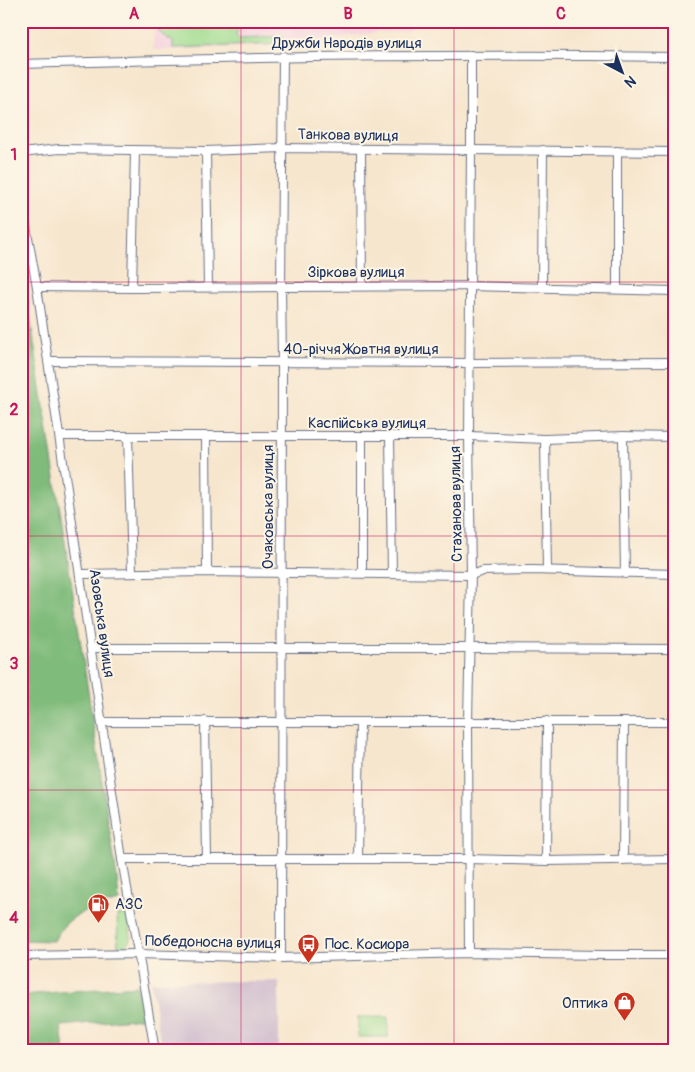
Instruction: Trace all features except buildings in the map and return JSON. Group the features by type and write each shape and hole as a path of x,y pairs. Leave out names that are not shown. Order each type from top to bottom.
{"street":[{"name":"Стаханова вулиця","path":"470,952 468,721 471,648 469,286 472,149 471,55"},
{"name":"Дружби Народів вулиця","path":"21,64 283,56 674,57"},
{"name":"Очаковська вулиця","path":"281,958 283,56"},
{"name":"Танкова вулиця","path":"21,153 59,149 206,151 283,148 674,152"},
{"path":"361,149 362,286"},
{"path":"542,287 543,150"},
{"path":"132,288 134,151"},
{"path":"206,151 208,287"},
{"path":"616,289 618,151"},
{"name":"Азовська вулиця","path":"21,199 60,436 122,858 155,1051"},
{"name":"Зіркова вулиця","path":"37,287 469,286 674,291"},
{"name":"40-річчя Жовтня вулиця","path":"48,360 470,363 674,362"},
{"name":"Каспійська вулиця","path":"60,436 469,436 545,439 624,436 674,437"},
{"path":"128,436 132,573"},
{"path":"206,436 207,572"},
{"path":"362,436 362,573"},
{"path":"390,436 392,574"},
{"path":"624,436 625,574"},
{"path":"545,439 546,570"},
{"path":"81,574 207,572 471,575 483,571 546,570 625,574 674,574"},
{"path":"90,648 674,650"},
{"path":"205,721 207,859"},
{"path":"546,861 547,721"},
{"path":"103,722 674,722"},
{"path":"623,860 624,722"},
{"path":"358,859 360,723"},
{"path":"122,858 546,861 674,859"},
{"name":"Победоносна вулиця","path":"21,956 138,954 281,958 470,952 674,955"}],"shaded area":[{"path":"155,21 419,21 409,31 378,32 282,46 153,50"},
{"path":"279,981 279,1051 162,1051 151,982"}],"green space":[{"path":"157,21 241,21 236,35 239,38 283,36 284,44 173,48 173,41 158,29"},
{"path":"21,258 119,901 81,913 66,924 54,941 21,940"},
{"path":"127,914 130,938 129,942 122,949 118,946 117,915"},
{"path":"137,986 142,1018 61,1026 64,1051 21,1051 21,995"},
{"path":"358,1017 388,1017 388,1037 358,1037"}],"place":[{"name":"АЗС","path":"99,923"},
{"name":"Пос. Косиора","path":"309,963"},
{"name":"Оптика","path":"624,1022"}]}
